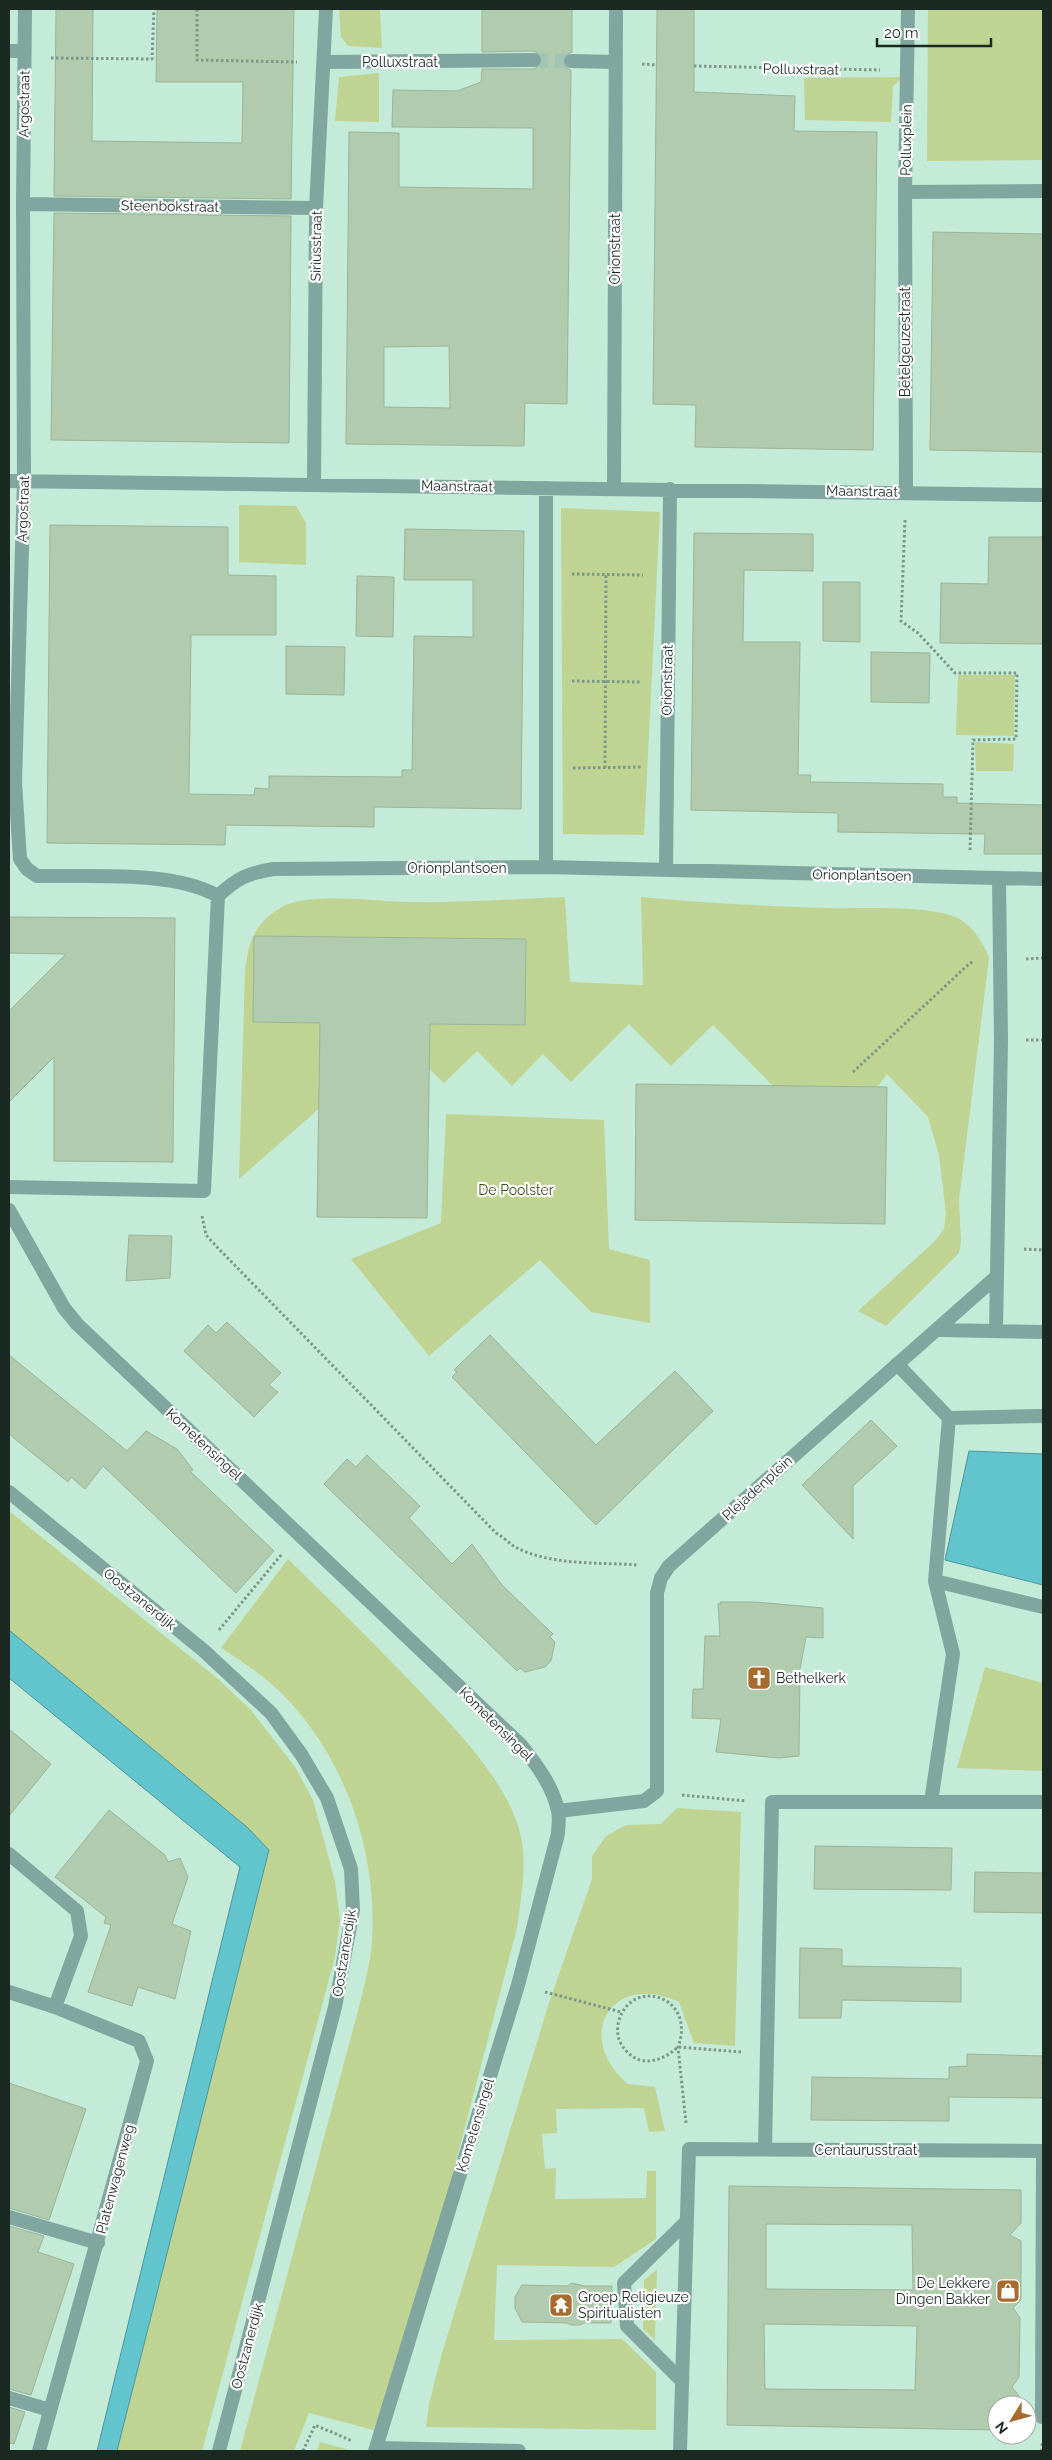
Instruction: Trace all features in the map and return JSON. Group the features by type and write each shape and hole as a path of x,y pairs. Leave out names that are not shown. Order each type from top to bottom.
{"street":[{"name":"Argostraat","path":"25,9 23,204 24,481 15,782 20,860 27,869 37,876 171,879 203,887 218,896"},
{"name":"Siriusstraat","path":"314,484 316,208 325,62 326,9"},
{"name":"Orionstraat","path":"614,488 616,9"},
{"name":"Polluxplein","path":"908,9 905,192 1043,191"},
{"path":"9,51 24,54"},
{"name":"Polluxstraat","path":"325,62 534,60"},
{"path":"571,62 616,62"},
{"name":"Betelgeuzestraat","path":"905,192 906,492"},
{"name":"Steenbokstraat","path":"23,204 316,208"},
{"name":"Maanstraat","path":"9,481 1043,494"},
{"path":"546,488 546,867"},
{"name":"Orionstraat","path":"666,870 670,489"},
{"name":"Orionplantsoen","path":"218,896 233,882 251,873 274,870 546,867 1043,879"},
{"path":"996,1331 995,1278 1001,1040 999,878"},
{"path":"9,1187 204,1190 218,896"},
{"name":"Kometensingel","path":"9,1210 64,1308 76,1324 521,1745 542,1773 558,1811 558,1834 518,1985 376,2450"},
{"path":"939,1330 995,1278"},
{"path":"939,1330 1043,1332"},
{"name":"Plejadenplein","path":"657,1791 657,1593 661,1578 669,1566 897,1364 939,1330"},
{"path":"897,1364 949,1418 1043,1416"},
{"path":"931,1802 953,1654 935,1581 949,1418"},
{"name":"Oostzanerdijk","path":"9,1492 203,1650 271,1713 301,1754 327,1798 350,1869 353,1910 335,2007 219,2451"},
{"path":"935,1581 1043,1608"},
{"path":"558,1811 644,1802 657,1791"},
{"path":"765,2149 772,1802 1043,1802"},
{"path":"9,1854 77,1911 81,1936 55,2007"},
{"name":"Platenwagenweg","path":"9,1992 55,2007 139,2042 147,2060 39,2451"},
{"path":"680,2451 688,2149"},
{"name":"Centaurusstraat","path":"688,2149 1043,2151"},
{"path":"1042,2417 1043,2151"},
{"path":"9,2217 98,2243"},
{"path":"681,2380 627,2326 624,2283 685,2223"},
{"path":"9,2398 50,2410"},
{"path":"376,2450 519,2451"}],"path":[{"path":"24,54 152,59 154,9"},
{"path":"197,9 197,60 325,62"},
{"name":"Polluxstraat","path":"694,66 908,70"},
{"name":"Maanstraat","path":"906,492 901,621 918,633 956,673 1017,673 1016,739 973,740 969,877"},
{"path":"546,574 668,576"},
{"path":"605,768 606,574"},
{"path":"546,680 668,682"},
{"path":"547,768 666,767"},
{"path":"853,1072 970,963 999,960"},
{"path":"204,1190 201,1221 206,1235 496,1533 515,1547 540,1556 561,1560 669,1566"},
{"path":"203,1650 298,1532"},
{"path":"657,1791 696,1797 772,1802"},
{"path":"518,1985 621,2012"},
{"path":"688,2149 678,2047 683,2025 675,2007 658,1996 645,1996 632,2001 621,2012 618,2023 619,2040 625,2050 637,2059 656,2061 667,2057 678,2047 768,2054"},
{"path":"303,2451 315,2425 376,2450"}],"green space":[{"path":"339,9 380,9 382,48 348,46 341,37"},
{"path":"928,9 1043,9 1043,160 927,161"},
{"path":"379,73 379,122 335,121 339,77"},
{"path":"900,77 900,80 893,86 891,122 805,120 804,78"},
{"path":"239,505 296,506 306,523 306,565 239,562"},
{"path":"561,508 660,512 644,835 563,834"},
{"path":"958,675 1015,675 1014,736 956,735"},
{"path":"975,742 1014,744 1013,771 976,771"},
{"path":"565,897 570,982 643,985 641,897 757,905 924,910 953,916 965,923 976,933 989,958 959,1200 961,1241 959,1253 886,1326 858,1311 935,1241 944,1229 946,1213 939,1155 928,1117 887,1074 817,1168 774,1087 713,1025 671,1066 629,1024 571,1082 543,1054 512,1086 477,1051 444,1083 417,1057 350,1077 313,1114 239,1179 245,971 248,951 254,935 271,914 292,903 324,899 431,902"},
{"name":"De Poolster","path":"446,1114 604,1120 609,1249 650,1260 650,1323 591,1312 540,1260 429,1356 351,1259 441,1223"},
{"path":"9,1511 217,1678 251,1710 295,1767 313,1800 335,1881 340,1920 335,1957 202,2451 115,2451 253,1915 252,1896 246,1877 209,1829 9,1664"},
{"path":"288,1559 446,1718 492,1776 505,1796 515,1817 521,1837 523,1848 522,1894 517,1928 385,2433 309,2413 294,2451 240,2451 359,2007 369,1965 372,1940 372,1903 368,1866 360,1830 348,1794 332,1761 312,1729 289,1701 262,1676 221,1648"},
{"path":"985,1667 1043,1683 1043,1771 957,1768"},
{"path":"677,1808 741,1812 735,2046 694,2043 679,2002 655,1994 635,1995 619,2001 607,2013 602,2029 603,2047 611,2066 628,2084 655,2087 665,2131 649,2132 644,2108 556,2109 557,2133 542,2134 545,2169 556,2168 555,2199 646,2198 647,2171 656,2171 656,2239 614,2267 497,2265 494,2340 622,2339 656,2372 656,2430 426,2427 429,2404 442,2353 548,2006 592,1879 592,1856 606,1836 626,1825 661,1824"},
{"path":"657,2270 655,2340 643,2329 644,2280"},
{"path":"320,2442 349,2450 349,2451 317,2451"}],"water":[{"path":"969,1451 1043,1454 1043,1585 945,1560"},
{"path":"9,1630 248,1828 269,1850 117,2451 97,2451 240,1867 9,1678"}],"building":[{"path":"56,9 93,9 92,141 242,143 243,82 156,82 157,9 294,9 291,199 54,196"},
{"path":"482,9 572,9 572,52 564,56 562,61 566,68 571,70 567,404 525,403 524,446 346,444 349,132 399,133 399,187 533,189 533,128 392,127 393,90 457,91 481,82 482,69 534,69 541,65 542,56 534,51 482,52","holes":["449,346 450,408 384,407 384,347"]},
{"path":"657,9 694,9 694,92 795,96 794,131 877,132 873,450 695,447 696,405 653,404"},
{"path":"54,213 291,216 289,443 51,440"},
{"path":"933,232 1043,234 1043,452 930,450"},
{"path":"50,525 228,527 228,575 276,576 276,635 191,635 189,794 254,795 255,788 269,789 269,776 402,777 402,770 412,770 414,636 473,637 473,580 404,580 405,529 524,531 521,809 374,807 374,827 226,825 225,845 47,843"},
{"path":"694,533 813,534 813,571 744,570 743,642 800,642 798,775 811,775 810,782 943,784 943,797 957,797 957,803 1043,805 1043,854 984,854 985,834 838,832 838,813 691,810"},
{"path":"989,537 1043,537 1043,644 940,643 941,583 988,584"},
{"path":"357,576 394,577 393,637 356,636"},
{"path":"823,582 860,582 860,642 823,641"},
{"path":"286,646 345,647 344,695 286,694"},
{"path":"871,652 930,653 929,703 871,702"},
{"path":"9,917 175,918 173,1162 54,1161 54,1057 9,1102 9,1011 66,954 9,953"},
{"path":"254,936 526,939 525,1025 430,1024 427,1218 317,1217 320,1023 253,1022"},
{"path":"636,1084 887,1087 885,1224 635,1220"},
{"path":"129,1235 172,1236 170,1278 126,1281"},
{"path":"227,1322 281,1373 269,1385 278,1392 254,1417 184,1351 208,1325 216,1333"},
{"path":"490,1335 596,1445 675,1371 713,1411 596,1525 452,1377 457,1372 454,1370"},
{"path":"9,1355 127,1451 146,1431 177,1449 193,1470 190,1471 274,1551 236,1593 103,1466 85,1489 71,1477 68,1482 9,1434"},
{"path":"871,1420 897,1446 853,1486 853,1539 802,1485"},
{"path":"367,1455 420,1506 409,1518 452,1564 472,1544 502,1585 553,1634 550,1637 555,1642 551,1661 545,1667 525,1672 520,1668 517,1671 324,1484 347,1459 356,1467"},
{"name":"Bethelkerk","path":"720,1602 755,1602 823,1608 823,1638 806,1637 800,1669 799,1756 779,1758 716,1752 721,1719 692,1718 693,1689 703,1689 705,1636 720,1636 718,1604 721,1604"},
{"path":"9,1729 51,1764 9,1816"},
{"path":"109,1810 165,1855 168,1862 180,1858 188,1877 172,1924 191,1931 175,1999 138,1987 132,2006 88,1992 111,1925 104,1923 106,1917 55,1877"},
{"path":"815,1846 952,1848 951,1890 814,1889"},
{"path":"975,1872 1043,1873 1043,1913 974,1912"},
{"path":"800,1948 842,1949 842,1966 961,1968 961,2002 842,2000 841,2018 799,2018"},
{"path":"967,2054 1043,2056 1043,2098 949,2097 949,2121 811,2120 812,2077 949,2079 949,2067 967,2066"},
{"path":"9,2083 86,2109 49,2220 9,2208"},
{"path":"729,2186 1021,2190 1021,2223 1010,2235 1021,2241 1021,2300 1013,2308 1020,2318 1019,2377 1012,2387 1018,2395 987,2395 987,2430 727,2425","holes":["766,2224 912,2225 913,2290 766,2289","764,2324 917,2326 915,2390 765,2389"]},
{"path":"9,2226 44,2236 38,2252 74,2264 31,2395 9,2389"},
{"name":"Groep Religieuze Spiritualisten","path":"572,2283 585,2286 612,2286 611,2323 571,2325 567,2323 522,2322 515,2308 515,2297 522,2285 567,2286"},
{"path":"9,2407 25,2412 14,2444 9,2443"}],"tunnel":[{"path":"534,60 571,61"}],"place":[{"name":"Bethelkerk","path":"759,1678"},
{"name":"De Lekkere Dingen Bakker","path":"1008,2291"},
{"name":"Groep Religieuze Spiritualisten","path":"561,2305"}]}
